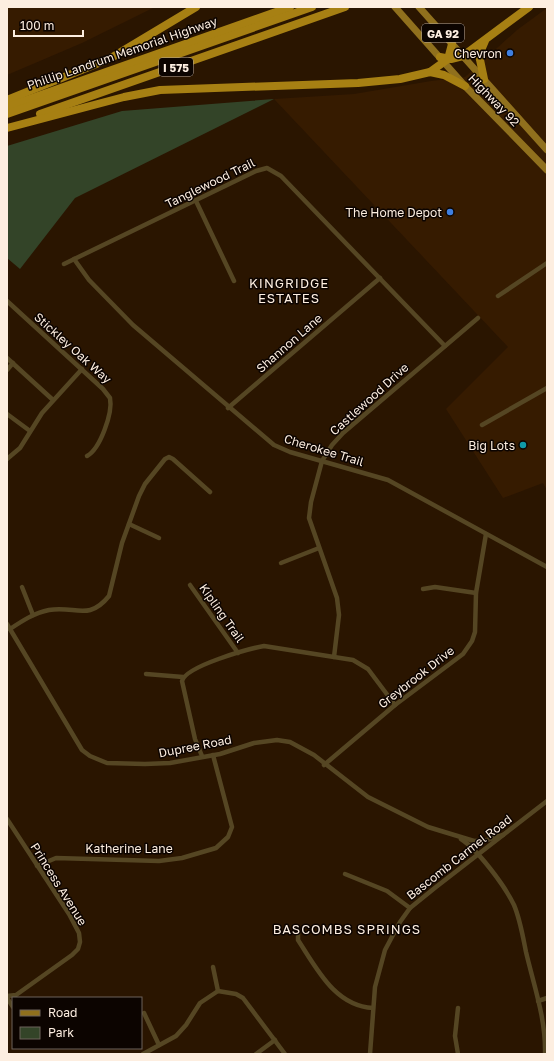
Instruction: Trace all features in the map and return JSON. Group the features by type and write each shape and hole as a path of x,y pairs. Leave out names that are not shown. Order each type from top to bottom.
{"highway":[{"path":"7,100 111,58 196,7"},
{"name":"Phillip Landrum Memorial Highway","path":"7,107 290,7"},
{"path":"7,114 312,7"},
{"name":"I 575","path":"7,127 345,7"},
{"path":"444,60 463,56 529,7"},
{"path":"484,78 479,55 486,39"},
{"path":"430,72 444,60 452,44"},
{"path":"7,127 154,90 369,82 400,79 430,72 444,75 465,86"}],"main road":[{"name":"Highway 92","path":"395,7 444,60 465,86 547,170"},
{"name":"Highway 92","path":"421,9 547,150"},
{"path":"537,138 547,141"}],"street":[{"name":"Tanglewood Trail","path":"64,264 196,202 261,168 272,169 281,176 445,346"},
{"path":"196,202 234,281"},
{"name":"Cherokee Trail","path":"74,259 89,280 122,315 228,408 274,445 290,452 388,480 547,567"},
{"path":"498,296 547,263"},
{"name":"Shannon Lane","path":"228,408 380,278"},
{"name":"Stickley Oak Way","path":"7,302 108,393 111,404 109,415 96,448 87,456"},
{"name":"Castlewood Drive","path":"334,657 339,606 335,590 309,518 311,502 322,461 332,445 343,433 478,318"},
{"path":"7,358 54,400"},
{"path":"7,370 13,363"},
{"path":"7,460 20,448 38,417 82,369"},
{"path":"482,425 547,388"},
{"path":"7,414 30,431"},
{"path":"10,629 33,615 55,610 86,612 97,608 104,602 109,596 118,557 145,484 165,459 169,457 188,471 210,492"},
{"path":"129,524 159,538"},
{"name":"Greybrook Drive","path":"324,764 395,705 463,654 472,642 475,632 476,593 486,534"},
{"path":"281,563 319,548"},
{"name":"Kipling Trail","path":"190,586 238,653"},
{"path":"22,587 33,615"},
{"path":"423,589 441,588 476,593"},
{"name":"Dupree Road","path":"7,624 82,750 90,756 107,763 170,763 213,755 254,743 277,740 290,742 299,745 368,797 428,827 474,841 487,840 503,835"},
{"path":"146,674 183,677 204,665 264,646 353,660 362,665 395,705"},
{"path":"183,677 182,681 195,739 202,756"},
{"name":"Katherine Lane","path":"37,866 56,858 159,861 182,858 216,848 228,837 232,826 213,755"},
{"name":"Bascomb Carmel Road","path":"370,1054 375,987 385,950 400,922 410,908 547,801"},
{"name":"Princess Avenue","path":"7,819 69,914 79,933 80,942 78,949 72,955 16,995 7,997"},
{"name":"Dupree Road","path":"458,837 480,852"},
{"path":"474,841 479,845 480,852 515,907 542,1016 544,1054"},
{"path":"345,874 386,891 410,908"},
{"path":"298,933 298,940 325,980 336,992 353,1004 373,1008"},
{"path":"213,967 218,991"},
{"path":"143,1054 176,1036 186,1025 200,1003 218,991 236,994 243,998 285,1054"},
{"path":"538,1001 547,998"},
{"path":"458,1008 455,1036 458,1054"},
{"path":"144,1013 159,1045"},
{"path":"256,1054 275,1040"}],"shaded area":[{"path":"7,7 155,7 82,43 7,75"},
{"path":"547,8 547,490 543,483 503,498 446,409 508,347 274,99 354,94 465,77 517,30"}],"green space":[{"path":"274,99 75,198 20,269 7,258 7,146 122,111"}],"place":[{"name":"Chevron","path":"510,53"},
{"name":"The Home Depot","path":"450,212"},
{"name":"Big Lots","path":"523,445"}],"district":[{"name":"KINGRIDGE ESTATES","path":"289,290"},
{"name":"BASCOMBS SPRINGS","path":"347,929"}]}
